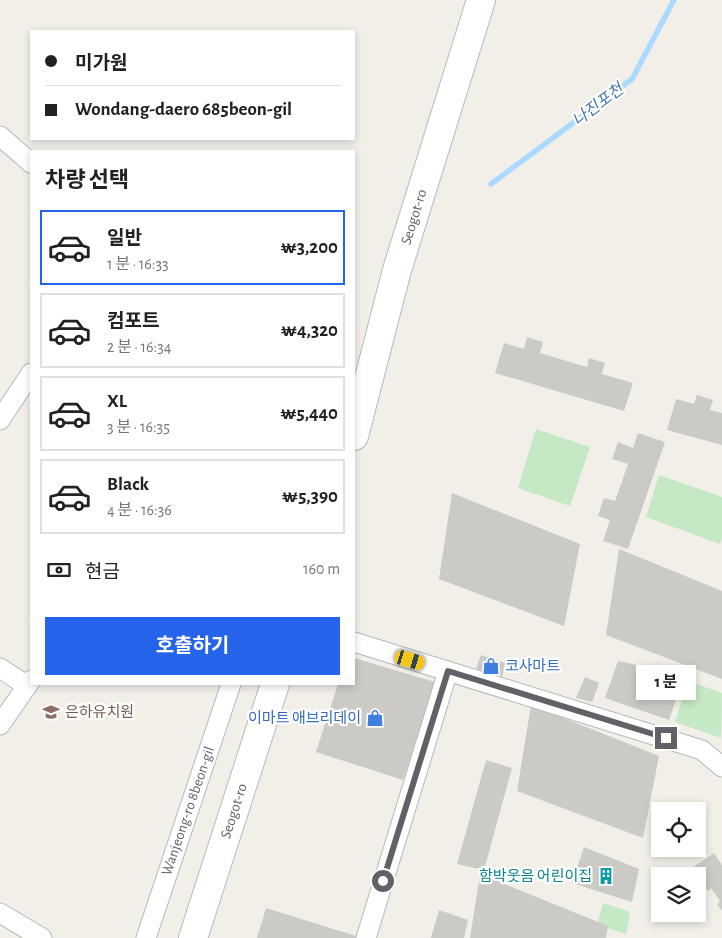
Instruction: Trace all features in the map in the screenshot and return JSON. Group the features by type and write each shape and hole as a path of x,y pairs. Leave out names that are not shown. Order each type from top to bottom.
{"main road":[{"name":"Seogot-ro","path":"355,432 397,270 481,0"},
{"name":"Seogot-ro","path":"193,938 275,685"}],"street":[{"path":"0,136 30,162"},
{"path":"0,420 30,375"},
{"path":"355,642 702,750 722,767"},
{"path":"0,668 29,683 0,725"},
{"path":"366,938 448,671"},
{"name":"Wanjeong-ro 8beon-gil","path":"146,938 231,685"},
{"path":"0,913 42,938"}],"green space":[{"path":"536,429 590,447 570,506 518,488"},
{"path":"659,475 722,497 722,537 720,544 646,517"},
{"path":"688,681 722,693 721,738 675,722"},
{"path":"603,903 630,912 626,934 597,925"}],"building":[{"path":"527,337 543,342 540,353 587,367 589,358 605,363 602,374 633,383 624,411 495,373 504,343 524,349"},
{"path":"697,395 713,400 710,410 722,413 722,445 667,430 676,399 694,404"},
{"path":"638,433 665,442 628,549 603,541 610,520 598,516 604,498 615,501 628,464 612,459 618,442 633,448"},
{"path":"452,493 580,544 564,626 439,579"},
{"path":"619,549 722,591 722,679 606,635"},
{"name":"코사마트","path":"481,655 505,663 502,678 476,669"},
{"name":"이마트 애브리데이","path":"355,658 435,682 403,780 316,752 338,685 355,685"},
{"path":"618,661 642,666 683,679 669,720 605,698"},
{"path":"585,677 599,683 592,702 576,698"},
{"path":"531,705 659,756 643,838 517,791"},
{"path":"486,760 512,768 484,870 457,864"},
{"name":"함박웃음 어린이집","path":"584,847 639,869 632,902 572,883"},
{"path":"714,853 722,865 722,911 717,904 720,901 711,888 708,891 706,888 706,867 693,867"},
{"path":"480,874 608,926 606,938 470,938"},
{"path":"266,908 356,936 355,938 257,938"},
{"path":"439,910 468,920 464,938 431,938"}],"waterway":[{"name":"나진포천","path":"491,184 632,79 674,0"}],"place":[{"name":"코사마트","path":"491,666"},
{"name":"은하유치원","path":"51,712"},
{"name":"이마트 애브리데이","path":"375,718"},
{"name":"함박웃음 어린이집","path":"606,876"}],"route":[{"path":"383,881 448,671 666,738"}]}
